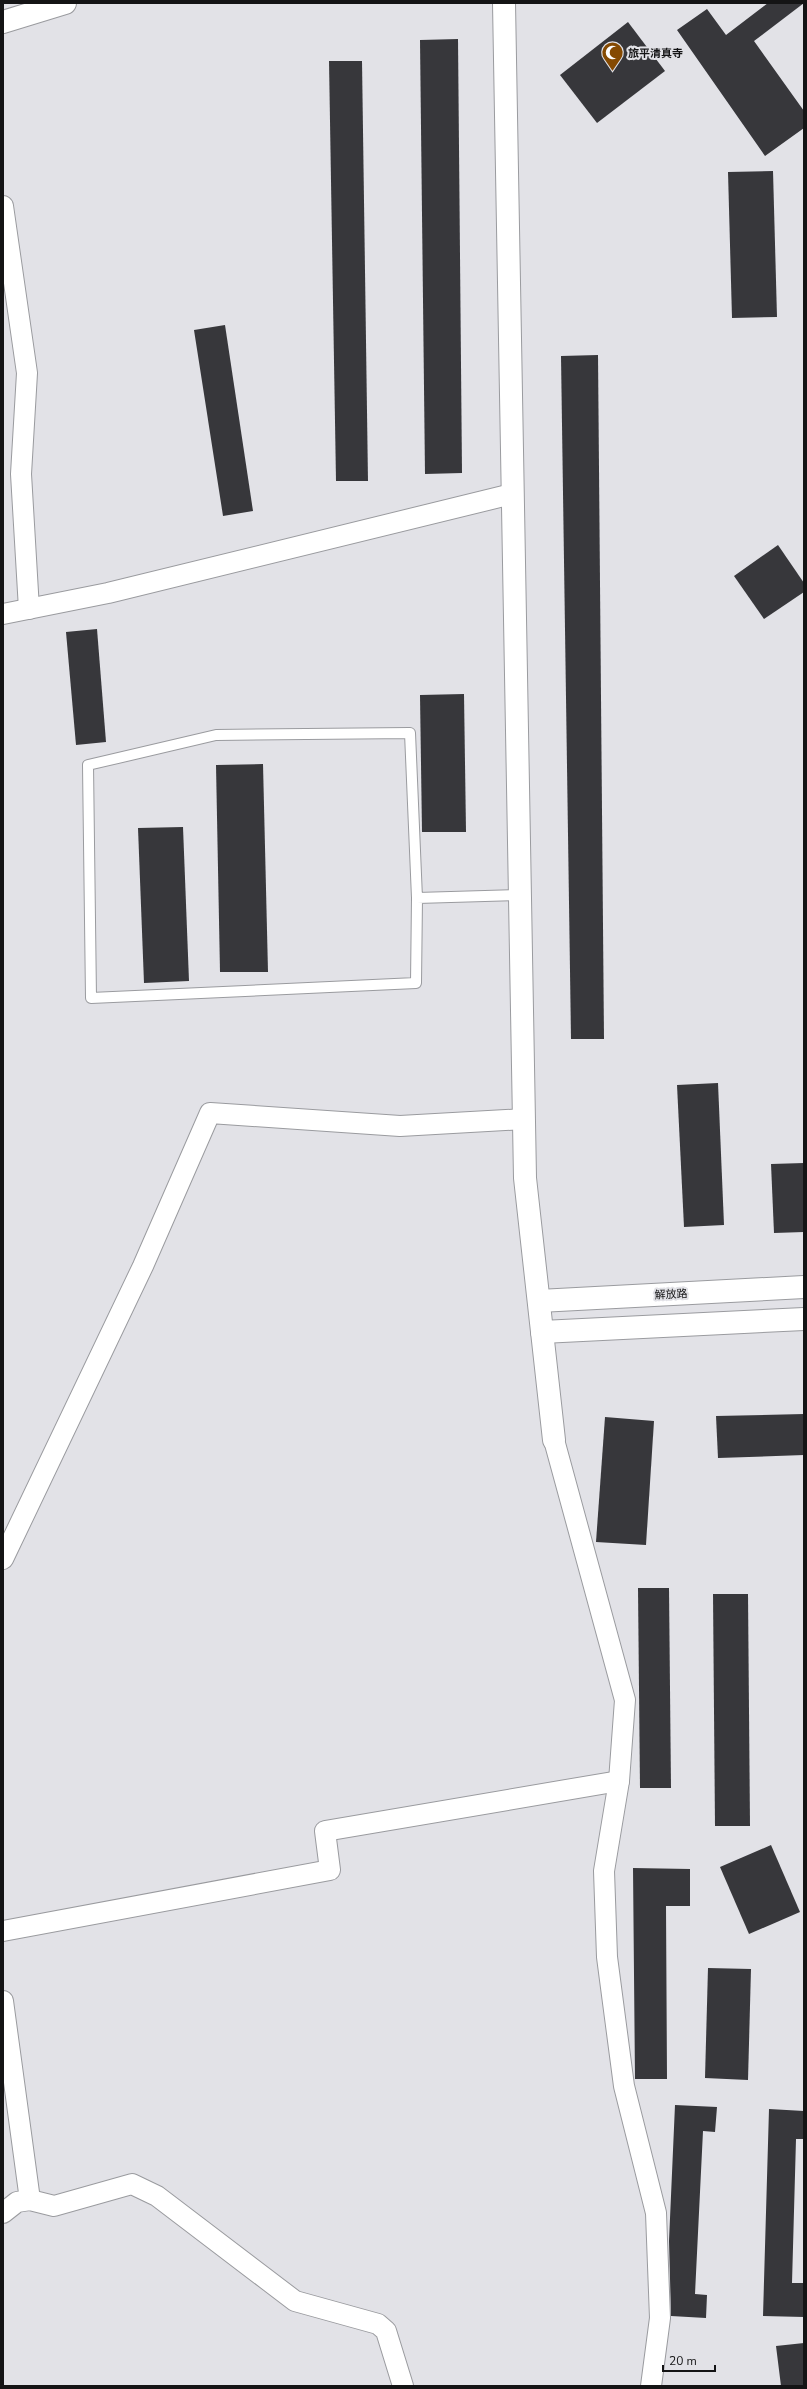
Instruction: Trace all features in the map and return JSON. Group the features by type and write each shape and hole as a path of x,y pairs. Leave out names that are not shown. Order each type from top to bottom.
{"street":[{"path":"3,22 65,3"},
{"path":"504,3 525,1178 554,1440 624,1700 619,1781 604,1871 607,1957 624,2086 656,2213 660,2318 651,2386"},
{"path":"3,206 27,374 21,474 29,609"},
{"path":"3,614 115,591 512,494"},
{"path":"3,1559 143,1266 210,1112 400,1126 524,1119"},
{"name":"解放路","path":"539,1301 804,1287"},
{"path":"542,1332 804,1319"},
{"path":"3,1931 330,1870 325,1831 619,1781"},
{"path":"3,2001 30,2200"},
{"path":"3,2213 17,2202 30,2200 54,2206 132,2184 157,2196 295,2301 378,2324 386,2331 403,2386"}],"lane":[{"path":"410,733 417,898 416,983 91,998 88,765 216,735 410,733"},
{"path":"417,898 519,895"}],"building":[{"path":"768,3 804,3 754,41 804,111 804,128 765,156 677,30 707,9 726,35"},
{"name":"旅平清真寺","path":"628,22 665,71 597,123 560,75"},
{"path":"458,39 462,473 425,474 420,40"},
{"path":"329,61 362,61 368,481 336,481"},
{"path":"773,171 777,317 732,318 728,172"},
{"path":"225,325 253,511 223,516 194,330"},
{"path":"598,355 604,1039 571,1039 561,356"},
{"path":"778,545 804,583 804,592 764,619 734,576"},
{"path":"97,629 106,742 76,745 66,632"},
{"path":"464,694 466,832 422,832 420,695"},
{"path":"263,764 268,972 220,972 216,765"},
{"path":"183,827 189,981 144,983 138,828"},
{"path":"718,1083 724,1225 684,1227 677,1085"},
{"path":"804,1163 804,1232 774,1233 771,1164"},
{"path":"804,1414 804,1455 718,1458 716,1416"},
{"path":"605,1417 654,1421 646,1545 596,1542"},
{"path":"638,1588 669,1588 671,1788 640,1788"},
{"path":"713,1594 748,1594 750,1826 715,1826"},
{"path":"771,1845 800,1912 749,1934 720,1867"},
{"path":"633,1868 690,1869 690,1906 666,1906 667,2079 635,2079"},
{"path":"708,1968 751,1969 748,2080 705,2078"},
{"path":"675,2105 717,2107 715,2132 703,2131 695,2294 707,2295 706,2318 671,2316 669,2241"},
{"path":"769,2109 804,2111 804,2139 796,2139 792,2283 804,2283 804,2317 763,2316"},
{"path":"804,2343 804,2386 781,2386 776,2346"}],"place":[{"name":"旅平清真寺","path":"612,72"}]}
